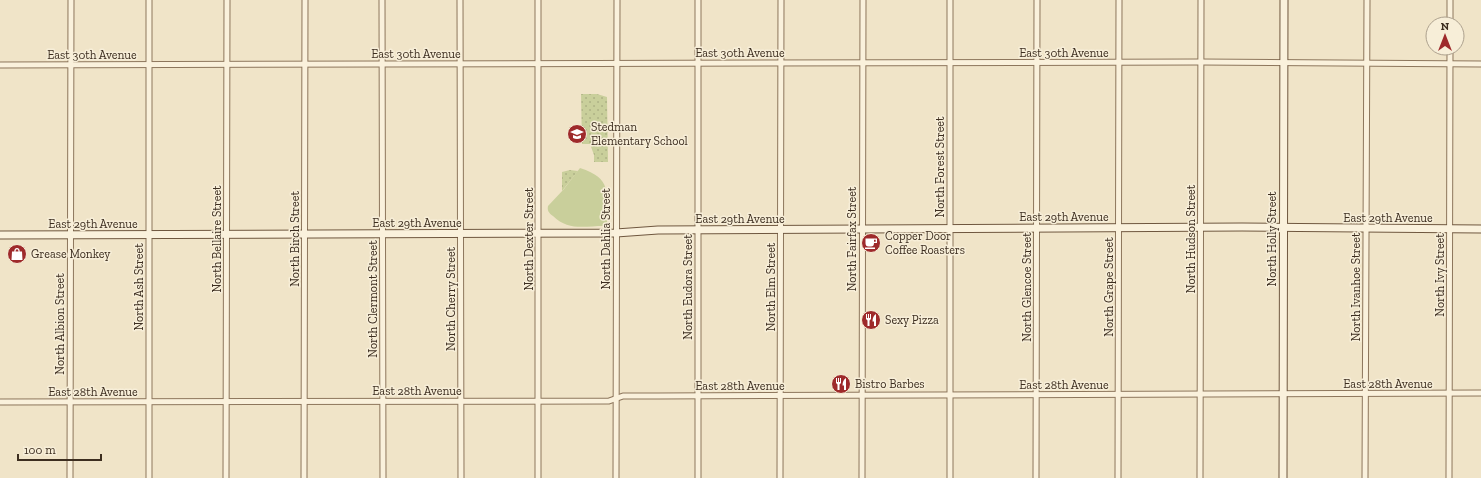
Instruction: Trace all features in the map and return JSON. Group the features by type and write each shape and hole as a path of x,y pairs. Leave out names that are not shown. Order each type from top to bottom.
{"street":[{"name":"North Albion Street","path":"70,478 72,0"},
{"name":"North Ash Street","path":"149,0 149,478"},
{"name":"North Bellaire Street","path":"226,478 227,0"},
{"name":"North Birch Street","path":"304,478 305,0"},
{"name":"North Clermont Street","path":"382,0 383,478"},
{"name":"North Cherry Street","path":"460,0 461,478"},
{"name":"North Dexter Street","path":"538,0 538,478"},
{"name":"North Dahlia Street","path":"616,0 616,478"},
{"name":"North Eudora Street","path":"698,0 698,478"},
{"name":"North Elm Street","path":"780,478 781,0"},
{"name":"North Fairfax Street","path":"862,478 863,0"},
{"name":"North Forest Street","path":"950,0 950,478"},
{"name":"North Glencoe Street","path":"1036,478 1037,0"},
{"name":"North Grape Street","path":"1118,478 1119,0"},
{"name":"North Hudson Street","path":"1200,478 1201,0"},
{"name":"North Holly Street","path":"1282,478 1284,0"},
{"name":"North Ivanhoe Street","path":"1365,478 1367,0"},
{"path":"1450,0 1450,16"},
{"name":"North Ivy Street","path":"1449,478 1450,56"},
{"name":"East 30th Avenue","path":"0,65 1201,62 1481,64"},
{"name":"East 29th Avenue","path":"0,235 71,239 149,235 539,234 616,233 658,230 862,230 950,228 1481,228"},
{"name":"East 28th Avenue","path":"0,402 610,401 623,396 1481,394"}],"green space":[{"path":"581,94 597,94 607,97 608,162 594,162 594,155 590,144 582,144"},
{"path":"580,168 591,172 598,177 606,188 607,222 604,226 570,226 559,221 548,211 548,206 564,189"},
{"path":"570,170 578,171 562,191 562,172"}],"place":[{"name":"Stedman Elementary School","path":"577,134"},
{"name":"Copper Door Coffee Roasters","path":"871,243"},
{"name":"Grease Monkey","path":"17,254"},
{"name":"Sexy Pizza","path":"871,320"},
{"name":"Bistro Barbes","path":"841,384"}]}
